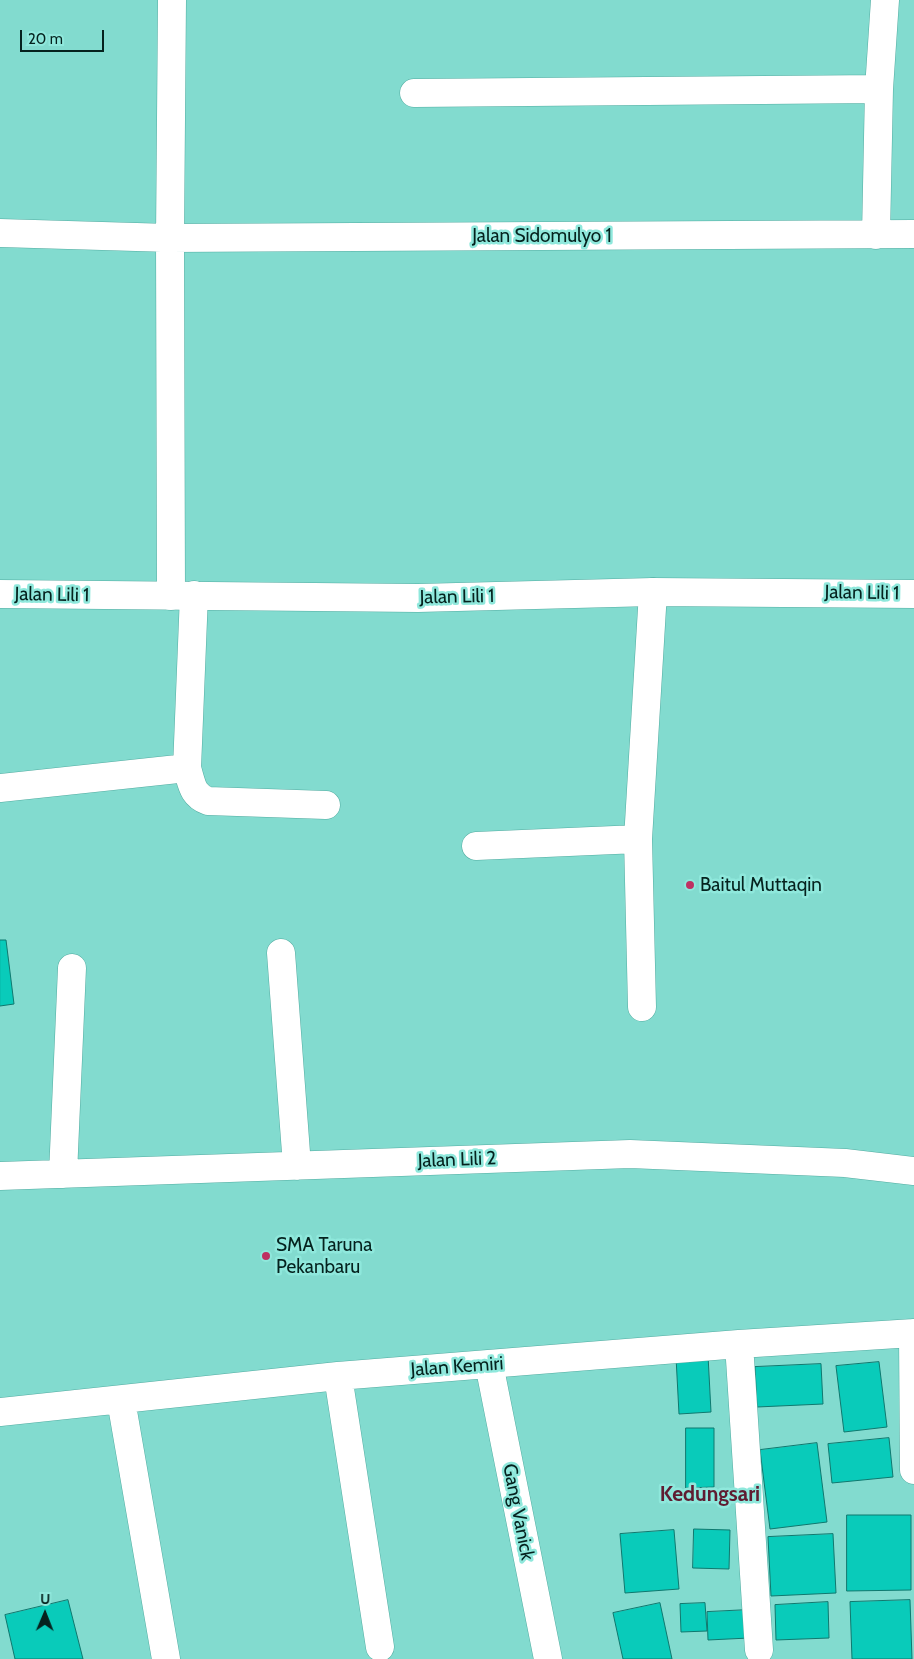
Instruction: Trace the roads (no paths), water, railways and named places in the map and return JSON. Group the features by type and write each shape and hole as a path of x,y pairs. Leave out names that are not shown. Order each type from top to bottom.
{"street":[{"path":"172,0 170,238 187,768 195,793 200,798 208,801 326,805"},
{"path":"876,235 884,0"},
{"path":"414,93 880,88"},
{"name":"Jalan Sidomulyo 1","path":"0,233 170,238 914,234"},
{"path":"642,1006 638,839 653,592"},
{"name":"Jalan Lili 1","path":"0,594 418,598 653,592 914,594"},
{"path":"0,788 187,768"},
{"path":"476,846 638,839"},
{"path":"282,953 297,1166"},
{"path":"63,1174 72,968"},
{"name":"Jalan Lili 2","path":"0,1176 630,1154 845,1163 914,1172"},
{"path":"913,1333 914,1470"},
{"name":"Jalan Kemiri","path":"0,1412 338,1376 739,1344 913,1333"},
{"path":"739,1344 759,1650"},
{"name":"Gang Vanick","path":"489,1364 548,1659"},
{"path":"338,1376 380,1647"},
{"path":"121,1400 166,1659"}],"place":[{"name":"Baitul Muttaqin","path":"690,885"},
{"name":"SMA Taruna Pekanbaru","path":"266,1256"}],"district":[{"name":"Kedungsari","path":"710,1495"}]}
